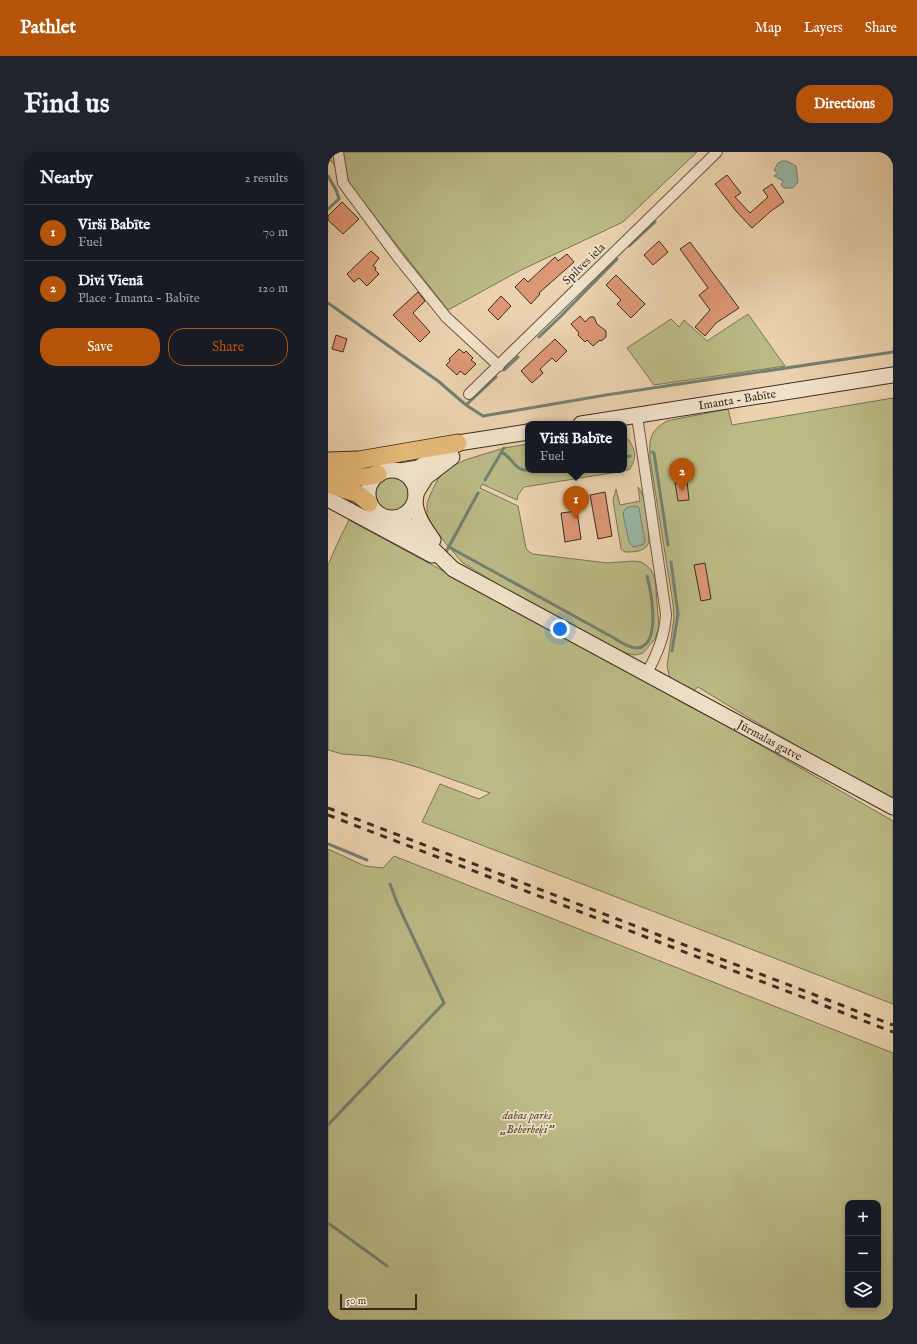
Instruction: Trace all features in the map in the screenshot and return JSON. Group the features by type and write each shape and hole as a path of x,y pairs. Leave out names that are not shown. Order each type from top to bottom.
{"highway":[{"path":"328,461 359,460 458,443"},
{"path":"328,468 358,477 371,477 378,474"},
{"path":"328,484 358,494 369,503"}],"main road":[{"name":"Imanta - Babīte","path":"603,421 893,375"},
{"path":"445,562 410,527 394,519 382,517 372,509 367,497 370,484 378,474 389,470 400,471 418,468 458,443 525,432"},
{"path":"394,519 407,514 426,477 447,461 482,439"},
{"path":"400,471 413,482 416,498 416,513 445,562"},
{"path":"328,499 445,562"},
{"name":"Jūrmalas gatve","path":"445,562 453,569 647,673 893,808"}],"street":[{"path":"338,152 344,183 397,256 446,317 499,366"},
{"name":"Spilves iela","path":"469,394 717,152"},
{"path":"637,416 666,614 666,628 663,640 647,673"}],"green space":[{"path":"328,152 697,152 623,222 519,271 448,310 328,157"},
{"path":"748,314 785,366 654,385 627,348 671,319 679,327 684,320 707,341"},
{"path":"893,398 893,798 794,744 698,687 692,692 673,681 669,675 667,666 674,618 673,604 650,458 650,440 657,428 667,421 728,409 732,425"},
{"path":"627,438 633,447 635,454 630,469 627,470"},
{"path":"525,444 525,473 612,473 524,487 518,495 517,500 482,484 480,488 518,506 526,548 533,554 607,563 634,561 641,562 651,570 655,579 659,626 655,639 643,653 635,655 625,653 585,634 512,593 463,563 447,545 431,523 427,514 427,503 438,479 449,468 465,460 504,448"},
{"path":"396,475 403,478 409,484 412,495 411,503 403,512 396,515 388,515 381,512 373,503 372,491 375,484 384,476"},
{"path":"638,487 644,498 648,522 649,543 642,550 636,552 625,552 621,549 613,500 616,489 620,505 640,501"},
{"path":"349,520 660,688 685,704 729,727 893,821 893,1004 422,822 440,784 479,799 490,793 393,760 370,756 342,754 328,750 328,565"},
{"name":"dabas parks „Beberbeķi”","path":"328,849 365,866 383,868 394,856 893,1053 893,1320 328,1320"}],"shaded area":[{"path":"787,161 796,166 798,182 793,188 784,188 781,185 783,181 774,176 778,174 774,170 778,163"},
{"path":"637,506 639,508 645,541 643,545 633,547 629,542 623,514 626,508"}],"building":[{"path":"727,175 741,193 735,197 750,213 768,197 763,190 772,184 784,202 771,211 752,228 736,211 715,184"},
{"path":"342,202 359,219 343,234 328,220 328,216"},
{"path":"659,241 668,252 653,265 644,255"},
{"path":"690,242 739,308 716,323 705,336 695,327 710,310 699,295 708,288 680,249"},
{"path":"371,251 379,258 373,266 379,274 367,286 359,278 354,282 347,274"},
{"path":"567,254 574,262 539,293 540,294 531,304 515,287 524,278 528,282 555,257 558,261"},
{"path":"616,275 645,304 631,318 617,304 621,300 606,285"},
{"path":"418,292 425,301 413,313 430,332 420,342 393,315"},
{"path":"501,296 511,306 498,320 488,310"},
{"path":"580,316 585,322 590,317 594,317 597,324 606,331 606,337 593,346 587,340 585,342 578,335 579,333 571,324"},
{"path":"336,335 347,339 343,352 332,349"},
{"path":"555,339 567,351 556,362 552,358 540,369 543,373 532,383 521,371"},
{"path":"459,349 464,353 466,351 473,358 471,360 476,364 465,375 460,371 457,375 446,365 450,361 449,359"},
{"path":"687,481 689,500 678,501 675,483"},
{"path":"605,492 612,536 598,539 590,495"},
{"path":"577,511 581,539 565,542 561,513"},
{"path":"705,563 711,599 701,601 694,565"}],"waterway":[{"path":"328,176 339,199 328,209"},
{"path":"629,246 655,222"},
{"path":"539,337 617,259"},
{"path":"328,303 438,381 466,405 483,416 606,395 893,352"},
{"path":"504,370 518,357"},
{"path":"466,405 496,377"},
{"path":"485,480 504,448"},
{"path":"501,452 509,457 517,467 525,470"},
{"path":"652,452 654,453 668,545"},
{"path":"446,552 478,493"},
{"path":"449,547 622,643 634,648 645,645 650,638 652,628 653,617 651,593 647,576"},
{"path":"671,562 678,614 672,651"},
{"path":"328,844 367,860"},
{"path":"328,1125 444,1003 398,905 390,884"},
{"path":"328,1223 387,1266"}],"railway":[{"path":"328,808 893,1025"},
{"path":"328,815 893,1032"}],"place":[{"name":"Divi Vienā","path":"682,491"},
{"name":"Virši Babīte","path":"576,519"}]}
